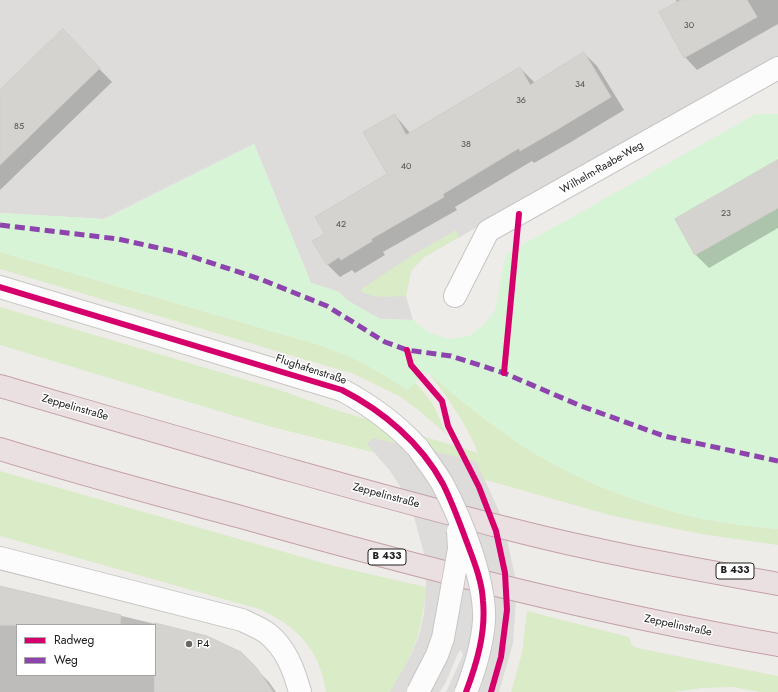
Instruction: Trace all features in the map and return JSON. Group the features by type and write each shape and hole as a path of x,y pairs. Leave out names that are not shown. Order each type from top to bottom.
{"highway":[{"name":"Zeppelinstraße","path":"0,386 269,465 518,531 598,549 778,584"},
{"name":"Zeppelinstraße","path":"0,449 324,540 557,601 699,631 778,645"},
{"name":"B 433","path":"692,568 778,575"}],"street":[{"name":"Wilhelm-Raabe-Weg","path":"455,296 488,231 551,197 778,68"},
{"name":"Flughafenstraße","path":"0,287 342,390 385,418 407,437 418,448 442,483 458,520 480,582 483,600 481,641 474,670 466,692"},
{"name":"Flughafenstraße","path":"418,692 437,655 442,638 459,549 458,520"},
{"path":"0,558 242,620 266,632 279,645 288,659 300,692"}],"shaded area":[{"path":"0,0 778,0 778,59 424,257 411,271 406,296 413,320 380,319 346,300 339,292 311,283 254,144 104,219 0,213"}],"green space":[{"path":"756,114 778,114 778,529 725,523 670,511 621,495 574,475 529,450 508,436 476,413 427,372 407,390 385,375 363,363 316,344 0,252 0,213 105,219 254,144 311,283 339,292 347,300 380,319 413,320 430,333 450,339 469,336 484,325 495,310 506,254"},
{"path":"456,230 459,237 424,257 411,271 406,296 376,296 360,290 408,258"},
{"path":"0,252 316,344 363,363 385,375 407,390 415,382 433,404 446,434 401,397 354,374 0,269"},
{"path":"0,307 277,389 333,409 478,453 456,410 427,371 466,405 508,436 551,463 574,475 621,495 670,511 715,521 778,529 778,545 701,534 613,516 493,482 268,426 0,345"},
{"path":"0,471 330,565 426,587 422,616 416,642 411,655 390,692 326,692 323,677 318,664 304,641 285,623 259,609 0,536"},
{"path":"527,611 629,637 632,645 637,648 778,676 778,692 760,692 733,687 702,688 673,692 511,692 522,653"}],"pier":[{"path":"372,438 476,461 499,511 506,534 515,577 516,599 513,643 499,692 446,692 463,655 461,650 458,653 446,682 440,692 390,692 411,655 419,635 424,614 426,587 425,557 410,502 390,471 367,444"}],"building":[{"path":"681,0 747,0 757,17 684,58 659,12"},
{"path":"63,29 100,68 0,165 0,90"},
{"path":"584,52 611,97 520,151 519,148 443,194 444,197 371,239 372,241 341,260 339,257 327,265 312,241 325,234 315,217 387,174 363,132 395,114 406,135 520,67 530,85"},
{"path":"778,160 778,208 695,255 675,219"},
{"path":"0,586 121,615 120,624 0,625"},
{"path":"155,624 207,636 241,652 256,667 273,692 155,692"}],"marked path":[{"path":"0,225 118,239 181,253 260,279 327,306 385,342 407,350 451,356 504,373 581,406 664,436 778,461"}],"cycle path":[{"path":"504,373 519,214"},
{"path":"0,287 342,390 372,408 400,430 424,455 443,484 458,519 479,577 484,613 482,636 474,670 466,692"},
{"path":"407,350 411,365 442,401 448,426 479,487 496,531 505,573 507,610 501,657 491,692"}],"place":[{"name":"P4","path":"189,644"}]}
